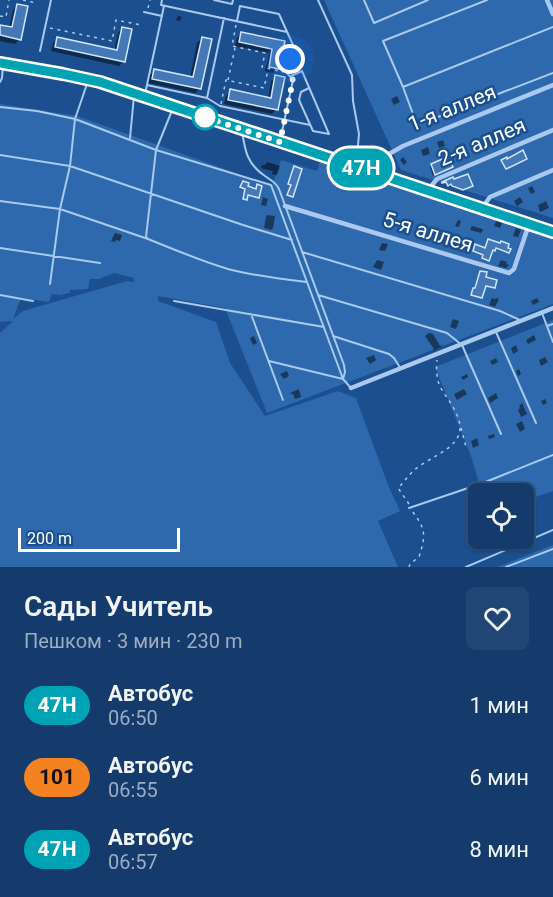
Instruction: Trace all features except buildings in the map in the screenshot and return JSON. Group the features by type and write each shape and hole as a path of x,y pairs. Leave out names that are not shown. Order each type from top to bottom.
{"main road":[{"path":"2,63 88,79 134,93 553,232"}],"street":[{"path":"547,0 553,14"},
{"name":"1-я аллея","path":"370,171 382,159 403,146 553,85"},
{"name":"2-я аллея","path":"428,190 437,179 553,130"},
{"path":"482,208 490,197 553,170"},
{"name":"5-я аллея","path":"285,206 509,273 514,269 529,224"},
{"path":"351,388 553,309"}],"lane":[{"path":"40,51 51,0"},
{"path":"145,97 164,6 161,5 162,0"},
{"path":"214,0 232,4 233,0"},
{"path":"318,0 352,75 353,101 359,134 351,165"},
{"path":"364,0 374,23 428,0"},
{"path":"416,0 418,4"},
{"path":"487,0 383,41 417,125 553,73"},
{"path":"164,6 287,32"},
{"path":"237,21 240,6 279,14 293,45 287,73 293,80 280,142"},
{"path":"144,12 162,16"},
{"path":"207,98 224,18"},
{"path":"403,87 553,27"},
{"path":"0,82 2,63"},
{"path":"290,76 302,71 329,135 313,131 299,100 301,92 309,88"},
{"path":"50,284 60,209 70,166 75,119 88,79"},
{"path":"147,85 207,98 220,106 310,125"},
{"path":"130,139 134,93"},
{"path":"148,239 146,231 156,150 174,106"},
{"path":"0,107 37,111 75,119 156,150 271,185 343,379 351,388"},
{"path":"241,129 247,157 254,168 277,184 345,369 343,379"},
{"path":"0,155 70,166 292,240"},
{"path":"0,201 60,209 230,269 278,279 307,282"},
{"path":"0,248 100,263"},
{"path":"302,252 508,314 522,321"},
{"path":"0,295 33,301"},
{"path":"318,295 447,333 462,345 501,434"},
{"path":"174,301 324,327"},
{"path":"542,313 553,342"},
{"path":"251,314 283,400"},
{"path":"547,326 553,324"},
{"path":"496,332 536,423"},
{"path":"333,336 389,354 401,369"},
{"path":"269,360 343,379"},
{"path":"409,508 483,483 553,455"},
{"path":"466,567 553,530"},
{"path":"506,567 553,549"}],"path":[{"path":"0,16 6,17 9,0"},
{"path":"23,0 36,3"},
{"path":"144,12 150,0"},
{"path":"45,27 112,41 116,20 141,25"},
{"path":"220,106 235,47 232,46 237,21"},
{"path":"235,47 265,53 262,67 287,73"},
{"path":"228,80 264,88 268,69"},
{"path":"436,354 438,382 456,412 466,447"},
{"path":"409,567 420,557 425,532 398,488 412,471 439,455 455,442 461,427"}],"shaded area":[{"path":"324,0 553,0 553,218 401,170"},
{"path":"0,104 77,116 272,186 281,160 317,171 321,159 553,234 553,304 267,413 225,308 158,296 158,301 216,322 230,363 265,416 338,391 356,398 400,511 378,521 398,567 0,567 0,333 13,321 0,322","holes":["114,273 134,278 134,282 127,281 23,311 13,319 21,298 49,302 52,294 60,295 70,293 70,290 88,289 90,279 99,279"]},
{"path":"553,320 553,491 534,498 534,483 479,483 471,456 435,367"},
{"path":"553,545 553,567 497,567"}],"bus line":[{"name":"47Н","path":"0,63 100,82 553,232"}],"route":[{"path":"205,117 196,114 280,142 293,80 287,73 290,59"}]}
